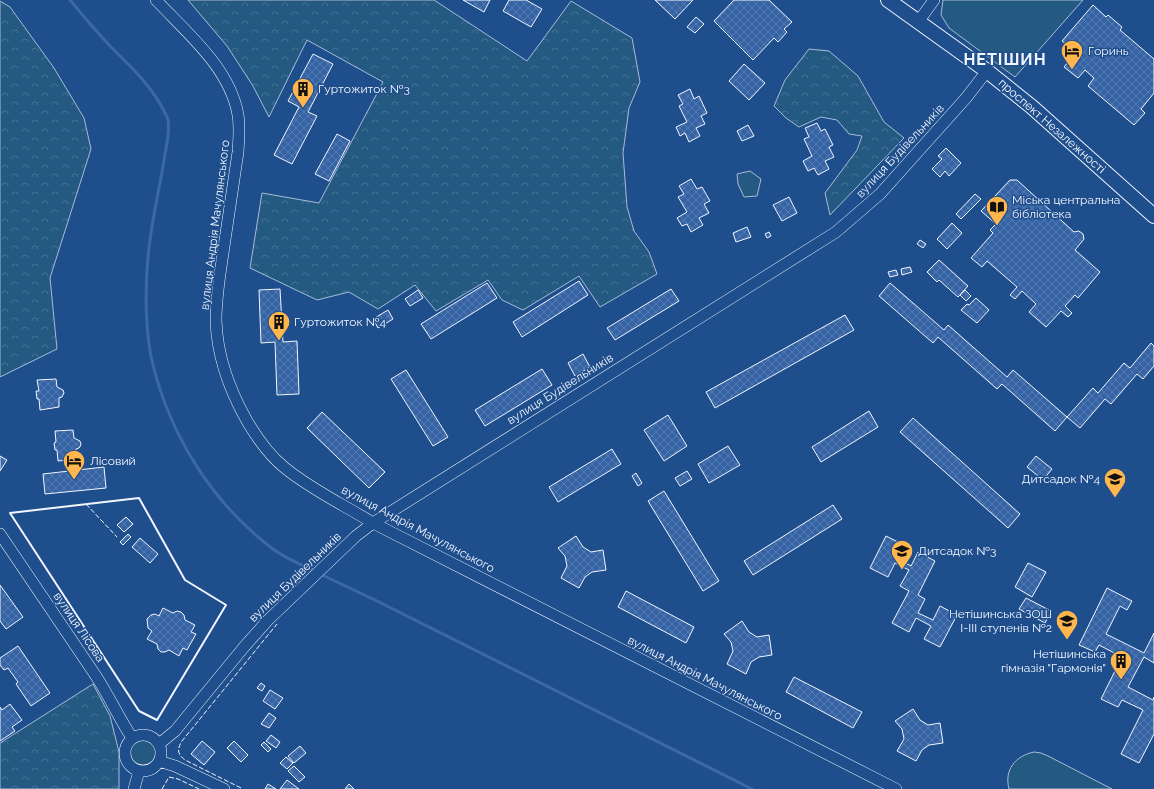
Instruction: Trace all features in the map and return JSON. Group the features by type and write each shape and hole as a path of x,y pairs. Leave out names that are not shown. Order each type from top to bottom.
{"main road":[{"name":"проспект Незалежності","path":"888,0 987,72 1032,107 1154,216"}],"street":[{"name":"вулиця Андрія Мачулянського","path":"156,0 202,48 215,65 230,89 238,114 240,137 217,295 216,320 220,352 232,390 241,411 252,430 272,456 284,468 302,481 373,523 896,789"},
{"path":"918,22 934,0"},
{"name":"вулиця Будівельників","path":"159,744 175,731 244,646 278,610 350,542 373,523 836,232 880,194 966,98 987,72"},
{"name":"вулиця Лісова","path":"0,534 109,696 119,718 132,738"},
{"path":"144,734 155,739 159,744 162,752 159,761 151,769 139,770 134,768 126,759 125,748 132,738 144,734"},
{"path":"159,761 175,766 224,789"},
{"path":"134,789 139,770"}],"green space":[{"path":"188,0 434,0 527,61 571,1 632,38 640,82 629,108 623,153 627,207 634,231 649,252 657,274 600,307 579,276 523,310 502,300 488,280 436,311 415,285 378,309 349,292 317,300 250,268 262,193 319,203 383,82 307,40 269,117 253,86 227,46"},
{"path":"943,0 1083,0 1015,77 949,28 941,15"},
{"path":"0,1 10,7 54,68 84,118 91,149 50,278 57,349 0,377"},
{"path":"809,49 829,51 858,76 884,122 904,138 830,215 825,193 857,150 862,136 849,134 837,120 821,117 799,127 786,118 774,106 785,80"},
{"path":"750,171 761,179 757,196 744,197 738,184 737,174"},
{"path":"93,684 110,716 119,752 119,789 0,789 0,743"},
{"path":"143,739 152,743 156,752 152,761 143,765 134,761 130,752 134,743"},
{"path":"1034,752 1048,756 1112,789 1009,789 1008,776 1012,765 1021,757"}],"building":[{"path":"463,0 490,0 484,12"},
{"path":"509,0 526,0 542,9 531,27 503,11"},
{"path":"655,0 693,0 675,19"},
{"path":"734,0 769,0 792,22 784,29 787,32 778,42 774,38 753,60 714,21"},
{"path":"1093,5 1106,17 1108,15 1122,27 1120,30 1154,59 1154,93 1141,109 1145,113 1134,125 1088,86 1094,78 1085,70 1078,78 1064,67 1076,52 1062,41"},
{"path":"696,17 704,24 695,33 687,27"},
{"name":"Гуртожиток №3","path":"313,54 333,64 308,112 317,116 292,164 274,155 299,107 288,101"},
{"path":"744,64 765,83 749,100 729,81"},
{"path":"690,89 694,99 699,96 707,113 701,116 705,124 696,128 700,136 689,142 685,133 680,136 676,127 687,122 679,106 683,104 678,95"},
{"path":"817,123 821,131 825,129 833,145 829,147 834,157 825,161 829,169 818,175 814,168 808,171 803,161 812,156 804,139 809,137 805,128"},
{"path":"748,125 754,136 742,141 737,131"},
{"path":"337,134 350,141 329,181 315,174"},
{"path":"946,148 961,163 949,176 945,171 940,177 932,169 942,159 938,156"},
{"path":"691,179 697,189 702,187 710,201 704,204 709,213 699,218 703,225 691,232 687,224 682,226 677,218 687,212 678,197 684,194 679,186"},
{"path":"1010,180 1017,180 1074,232 1079,231 1083,234 1084,239 1075,250 1100,272 1078,298 1075,295 1065,306 1072,313 1068,317 1061,311 1046,327 1029,312 1036,304 1022,291 1015,299 1010,295 1017,287 987,261 982,267 971,258 993,233 990,230 996,224 981,211"},
{"path":"975,194 981,199 961,219 956,214"},
{"path":"789,197 797,213 782,221 773,205"},
{"path":"952,223 962,233 947,249 937,239"},
{"path":"747,227 751,237 736,242 733,233"},
{"path":"769,232 771,236 767,238 765,234"},
{"path":"920,240 926,244 923,248 917,244"},
{"path":"939,260 968,286 958,297 939,280 937,282 927,272"},
{"path":"910,267 912,272 902,275 901,269"},
{"path":"896,270 898,275 890,277 888,272"},
{"path":"579,281 588,295 522,337 513,322"},
{"path":"487,283 497,298 431,339 421,324"},
{"path":"890,283 944,330 948,325 1007,377 1013,370 1067,417 1055,431 1002,384 997,389 938,337 933,343 879,296"},
{"name":"Гуртожиток №4","path":"280,289 283,342 297,341 299,394 277,395 275,342 261,343 259,290"},
{"path":"671,289 679,301 615,340 607,328"},
{"path":"418,290 423,298 410,306 405,299"},
{"path":"965,290 971,296 966,301 960,295"},
{"path":"976,298 989,310 977,323 961,310"},
{"path":"388,310 393,319 378,328 373,319"},
{"path":"845,315 854,330 715,408 706,392"},
{"path":"1151,343 1154,346 1154,366 1143,379 1137,374 1111,404 1105,399 1080,428 1067,417 1093,388 1098,393 1124,363 1130,368"},
{"path":"583,354 590,367 575,376 568,363"},
{"path":"542,369 552,385 485,426 475,410"},
{"path":"406,370 448,437 433,446 391,379"},
{"path":"56,379 57,387 63,390 64,393 62,397 59,398 59,407 40,410 39,399 37,399 36,391 39,391 37,380"},
{"path":"869,411 878,427 821,462 812,447"},
{"path":"322,412 385,472 369,488 307,428"},
{"path":"668,415 687,446 664,461 644,430"},
{"path":"913,418 1020,514 1008,528 900,432"},
{"path":"73,430 74,438 80,441 81,445 76,449 76,459 58,461 57,450 55,450 54,443 56,442 55,431"},
{"path":"728,446 740,465 709,483 698,464"},
{"path":"612,449 621,464 558,502 549,487"},
{"path":"0,456 7,460 0,471"},
{"path":"1036,456 1052,469 1043,480 1027,467"},
{"name":"Лісовий","path":"104,467 106,488 45,494 43,474"},
{"path":"687,471 692,479 680,486 675,478"},
{"path":"636,473 642,483 638,486 632,476"},
{"path":"664,491 719,581 703,591 648,501"},
{"path":"833,505 842,519 753,575 744,561"},
{"path":"126,517 133,524 124,532 117,525"},
{"path":"128,534 131,537 123,545 120,542"},
{"path":"576,536 583,547 591,552 603,550 606,570 592,572 585,577 579,588 561,578 567,566 565,556 558,548"},
{"path":"886,536 904,545 897,558 911,566 918,552 935,561 918,595 925,599 918,613 933,620 940,606 957,615 940,647 924,639 931,626 916,618 909,632 892,623 909,591 900,586 909,570 895,563 888,577 870,568"},
{"path":"140,538 158,554 150,563 132,547"},
{"path":"1028,563 1046,572 1032,597 1015,587"},
{"path":"0,585 23,617 6,629 0,621"},
{"name":"Нетішинська гімназія \"Гармонія\"","path":"1107,588 1132,601 1127,610 1120,606 1106,634 1144,653 1154,633 1154,663 1144,657 1128,687 1153,700 1154,697 1154,734 1139,763 1121,754 1143,710 1122,700 1118,707 1101,699 1122,657 1099,645 1095,652 1079,645"},
{"path":"626,591 694,627 686,643 618,607"},
{"name":"Нетішинська гімназія \"Гармонія\"","path":"1026,598 1051,611 1045,623 1019,609"},
{"path":"163,608 173,613 177,611 181,612 184,615 185,620 195,625 191,632 196,634 187,650 183,648 179,656 169,650 161,652 158,649 157,644 147,639 152,631 148,628 147,619 151,615 155,614 159,616"},
{"path":"742,621 749,632 757,637 769,635 772,655 759,657 751,662 746,674 727,664 733,651 731,642 724,634"},
{"path":"18,646 50,693 31,706 16,684 18,682 8,668 4,670 0,665 0,658"},
{"path":"794,677 862,712 853,728 786,692"},
{"path":"261,683 265,686 262,691 257,688"},
{"path":"270,690 283,698 275,709 263,701"},
{"path":"10,704 22,720 12,727 15,731 0,741 0,707 2,710"},
{"path":"913,709 920,720 928,725 940,723 943,743 929,745 922,750 916,761 897,751 904,739 902,729 895,721"},
{"path":"269,713 276,718 269,728 261,724"},
{"path":"271,735 280,742 276,748 266,741"},
{"path":"202,741 215,752 204,765 191,754"},
{"path":"234,741 248,755 241,762 227,748"},
{"path":"264,742 271,749 268,752 261,745"},
{"path":"300,746 306,753 294,763 288,756"},
{"path":"286,757 293,763 287,769 280,763"},
{"path":"294,766 305,777 299,782 288,771"},
{"path":"287,780 299,789 280,789"},
{"path":"268,784 276,789 265,789"},
{"path":"349,784 354,789 345,789"}],"waterway":[{"path":"70,0 100,35 146,84 159,102 168,119 169,128 149,244 146,297 150,353 161,392 171,418 197,467 213,490 231,511 251,531 273,549 299,564 315,571"},
{"path":"320,574 375,600 752,789"}],"fence":[{"path":"86,504 117,537"},
{"path":"241,788 185,760 180,756 179,746 277,624"},
{"path":"162,789 169,777 178,779 199,789"}],"wall":[{"path":"139,498 185,580 226,605 157,720 139,711 10,513 139,498"}],"place":[{"name":"Горинь","path":"1072,70"},
{"name":"Гуртожиток №3","path":"303,108"},
{"name":"Міська центральна бібліотека","path":"997,226"},
{"name":"Гуртожиток №4","path":"279,342"},
{"name":"Лісовий","path":"74,480"},
{"name":"Дитсадок №4","path":"1115,498"},
{"name":"Дитсадок №3","path":"902,570"},
{"name":"Нетішинська ЗОШ І-ІІІ ступенів №2","path":"1067,640"},
{"name":"Нетішинська гімназія \"Гармонія\"","path":"1121,680"}],"district":[{"name":"НЕТІШИН","path":"1005,59"}]}
